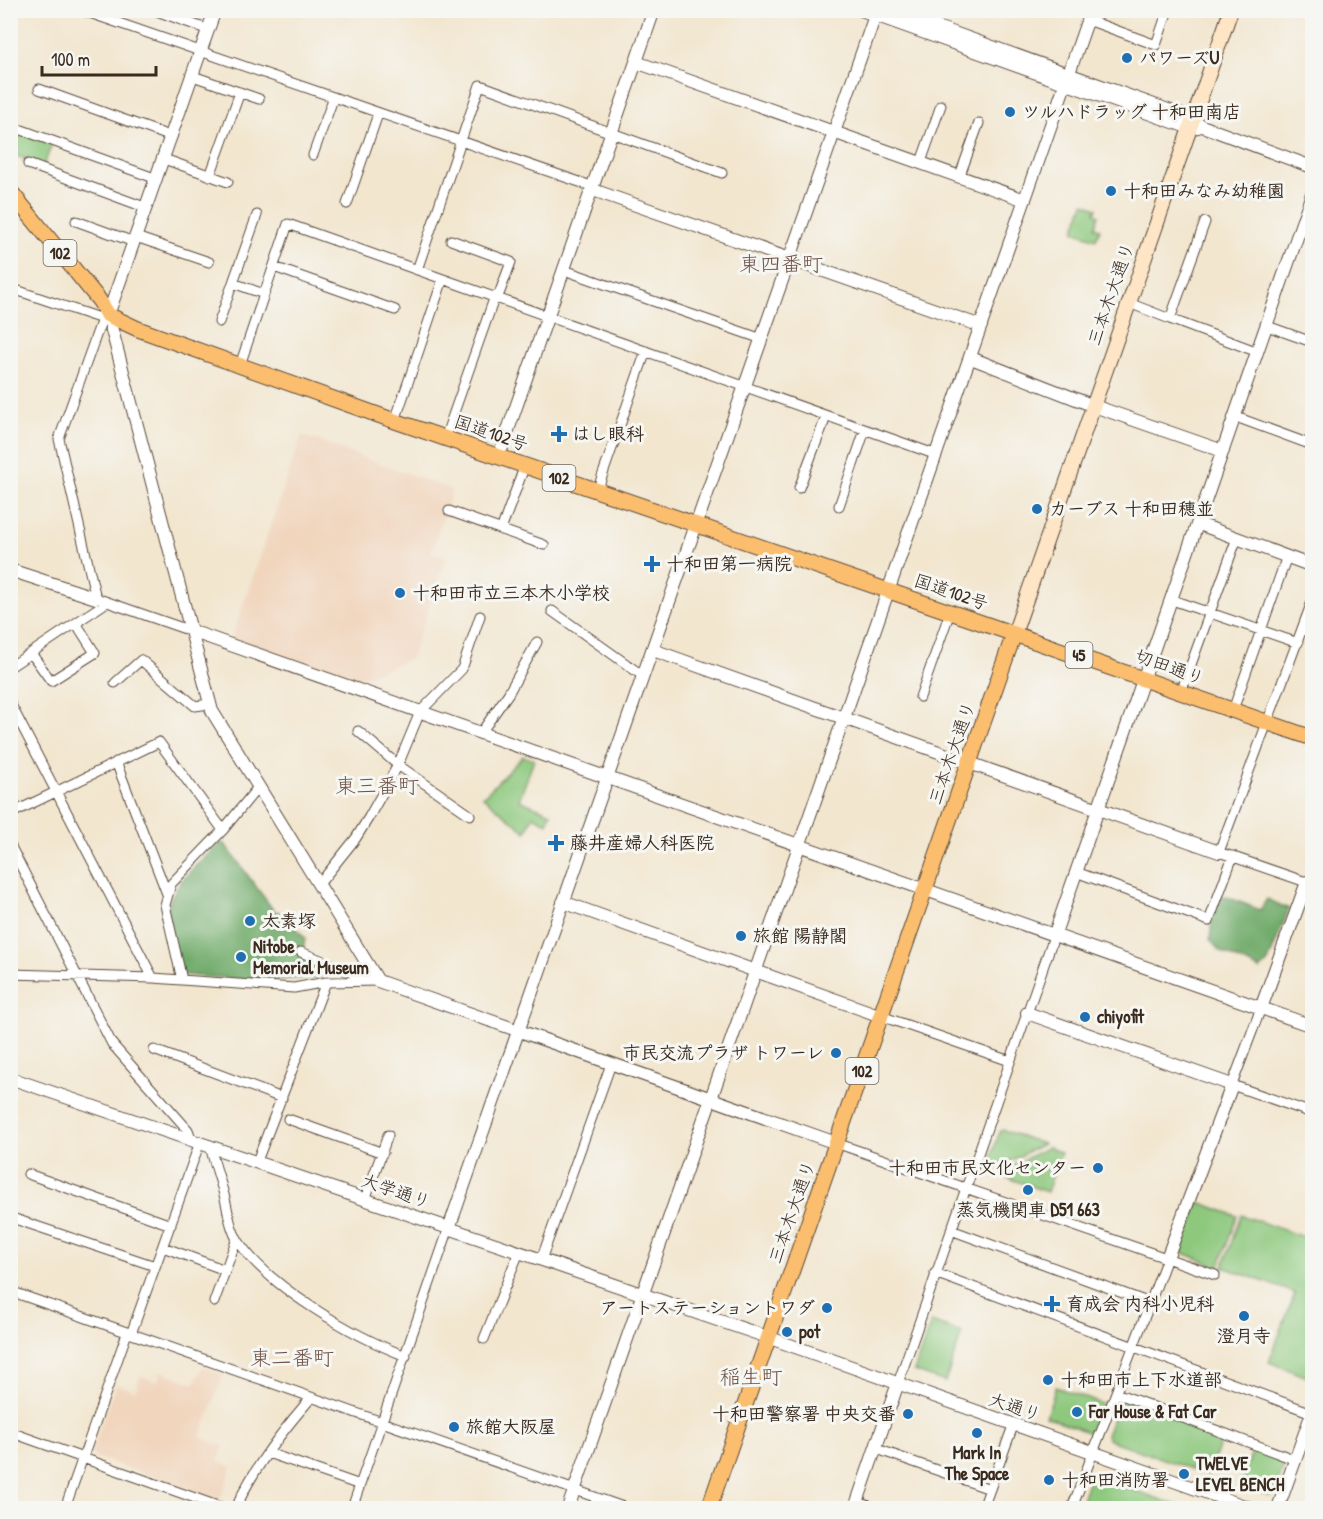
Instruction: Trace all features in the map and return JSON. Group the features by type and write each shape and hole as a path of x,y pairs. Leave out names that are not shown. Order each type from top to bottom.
{"main road":[{"name":"三本木大通り","path":"709,1509 1129,303 1195,125 1231,10"},
{"name":"102","path":"10,191 99,300 105,317"},
{"name":"国道102号","path":"105,317 395,421 1014,634"},
{"name":"切田通り","path":"1014,634 1312,738"}],"street":[{"path":"81,10 981,326"},
{"path":"154,10 209,30"},
{"path":"102,600 59,439 147,208 215,10"},
{"path":"499,456 654,10"},
{"path":"861,10 877,13 1067,79 1312,167"},
{"path":"890,10 1067,79"},
{"path":"568,1509 1090,15 1156,45 1168,10"},
{"path":"352,1509 563,902 877,13"},
{"path":"636,62 960,175 1025,200"},
{"path":"193,76 258,99"},
{"path":"417,270 480,85 722,173"},
{"path":"39,89 172,137"},
{"path":"210,176 240,92"},
{"path":"314,155 333,99"},
{"path":"921,162 941,105"},
{"path":"347,204 378,114"},
{"path":"960,175 979,123"},
{"path":"22,130 157,179"},
{"path":"164,159 228,182"},
{"path":"28,164 147,208"},
{"path":"875,1509 856,1505 1312,194"},
{"path":"219,322 257,215"},
{"path":"76,221 209,262"},
{"path":"1170,320 1204,222"},
{"path":"240,364 288,224 937,455"},
{"path":"445,438 511,262 451,240"},
{"path":"274,267 395,310"},
{"path":"564,270 762,339"},
{"path":"395,421 443,279"},
{"path":"233,283 264,294"},
{"path":"10,288 105,317"},
{"path":"1129,303 1258,352"},
{"path":"105,317 209,704 320,883 375,981"},
{"path":"1267,326 1312,342"},
{"path":"597,491 646,351"},
{"path":"970,358 1094,406 1223,451"},
{"path":"799,488 826,417"},
{"path":"1236,417 1312,445"},
{"path":"839,506 865,430"},
{"path":"501,530 525,465"},
{"path":"448,511 544,545"},
{"path":"1199,524 1312,566"},
{"path":"1181,692 1237,538"},
{"path":"1233,710 1287,556"},
{"path":"10,570 191,631 1312,1026"},
{"path":"10,667 76,623 102,600"},
{"path":"1172,600 1298,643"},
{"path":"1220,852 1312,602"},
{"path":"552,611 643,676"},
{"path":"920,697 950,612"},
{"path":"320,883 356,838 398,765 420,712 462,669 480,616"},
{"path":"32,653 51,681 95,653 76,623"},
{"path":"480,734 508,694 537,642"},
{"path":"653,650 1310,883 1072,1509"},
{"path":"115,683 141,660 195,706 209,704"},
{"path":"10,703 153,978"},
{"path":"358,731 398,765 470,815"},
{"path":"10,814 159,742 223,830"},
{"path":"116,762 167,894"},
{"path":"182,980 165,905 167,894 171,884 180,873 223,830 259,786"},
{"path":"11,848 111,1044 201,1142 231,1228 237,1238 264,1271 289,1290 358,1334 406,1356"},
{"path":"1076,872 1209,921 1233,856"},
{"path":"563,902 1010,1061"},
{"path":"301,952 375,981 1215,1275"},
{"path":"10,974 153,978 294,988 326,982 375,981"},
{"path":"257,1161 326,982"},
{"path":"1027,1013 1312,1113"},
{"path":"154,1050 282,1098"},
{"path":"541,1260 611,1064"},
{"name":"大学通り","path":"10,1078 770,1338"},
{"path":"288,1119 383,1153"},
{"path":"365,1200 388,1135"},
{"path":"66,1509 201,1142"},
{"path":"28,1174 171,1225"},
{"path":"12,1218 155,1266"},
{"path":"951,1230 1150,1303"},
{"path":"214,1302 237,1238"},
{"path":"163,1247 225,1270"},
{"path":"484,1339 519,1252"},
{"path":"935,1273 1312,1413 1278,1509"},
{"path":"10,1291 626,1509"},
{"name":"大通り","path":"770,1338 897,1386 1250,1509"},
{"path":"1116,1393 1296,1460"},
{"path":"236,1509 242,1493 268,1453 311,1398"},
{"path":"983,1509 1013,1426"},
{"path":"10,1432 223,1509"},
{"path":"876,1449 990,1489"},
{"path":"268,1453 360,1485"}],"shaded area":[{"name":"十和田市立三本木小学校","path":"302,435 452,490 431,553 446,558 411,659 357,679 355,683 231,640"},
{"path":"203,1367 224,1375 200,1437 224,1446 218,1461 232,1467 220,1500 93,1456 91,1453 116,1384 135,1391 141,1376 157,1382 161,1371 194,1384"}],"green space":[{"path":"19,131 52,144 44,165 13,155"},
{"path":"1084,203 1097,208 1095,213 1099,215 1095,227 1100,229 1096,239 1074,231"},
{"path":"523,756 534,760 519,800 551,813 547,823 533,816 526,832 483,797"},
{"path":"224,843 274,911 284,914 305,938 302,958 319,967 323,975 318,978 253,980 183,975 168,933 169,902 186,876 218,845"},
{"path":"1222,895 1260,910 1267,899 1289,909 1268,962 1260,970 1220,951 1210,940 1212,918"},
{"path":"1003,1130 1043,1144 991,1171 987,1169 1000,1131"},
{"path":"1048,1147 1061,1153 1047,1192 997,1174"},
{"path":"1199,1202 1237,1216 1219,1267 1181,1252"},
{"path":"1241,1215 1312,1240 1312,1379 1269,1362 1295,1293 1223,1267"},
{"path":"931,1322 962,1333 945,1382 914,1371"},
{"path":"1056,1387 1104,1405 1093,1431 1087,1432 1046,1416"},
{"path":"1121,1397 1223,1437 1208,1475 1109,1440 1106,1435"},
{"path":"1254,1448 1286,1460 1274,1493 1270,1496 1240,1485"},
{"path":"1093,1476 1185,1508 1079,1508 1089,1479"}],"place":[{"name":"パワーズU","path":"1127,58"},
{"name":"ツルハドラッグ 十和田南店","path":"1010,112"},
{"name":"十和田みなみ幼稚園","path":"1111,191"},
{"name":"はし眼科","path":"559,434"},
{"name":"カーブス 十和田穂並","path":"1037,509"},
{"name":"十和田第一病院","path":"652,564"},
{"name":"十和田市立三本木小学校","path":"400,593"},
{"name":"藤井産婦人科医院","path":"556,843"},
{"name":"太素塚","path":"250,921"},
{"name":"旅館 陽静閣","path":"741,936"},
{"name":"Nitobe Memorial Museum","path":"241,957"},
{"name":"chiyofit","path":"1085,1017"},
{"name":"市民交流プラザ トワーレ","path":"836,1053"},
{"name":"十和田市民文化センター","path":"1098,1168"},
{"name":"蒸気機関車 D51 663","path":"1028,1190"},
{"name":"育成会 内科小児科","path":"1052,1304"},
{"name":"アートステーショントワダ","path":"827,1308"},
{"name":"澄月寺","path":"1244,1316"},
{"name":"pot","path":"787,1332"},
{"name":"十和田市上下水道部","path":"1048,1380"},
{"name":"Far House & Fat Car","path":"1077,1412"},
{"name":"十和田警察署 中央交番","path":"908,1414"},
{"name":"旅館大阪屋","path":"454,1427"},
{"name":"Mark In The Space","path":"977,1433"},
{"name":"TWELVE LEVEL BENCH","path":"1184,1474"},
{"name":"十和田消防署","path":"1049,1480"}],"district":[{"name":"東四番町","path":"781,264"},
{"name":"東三番町","path":"377,786"},
{"name":"東二番町","path":"292,1358"},
{"name":"稲生町","path":"751,1377"}]}
